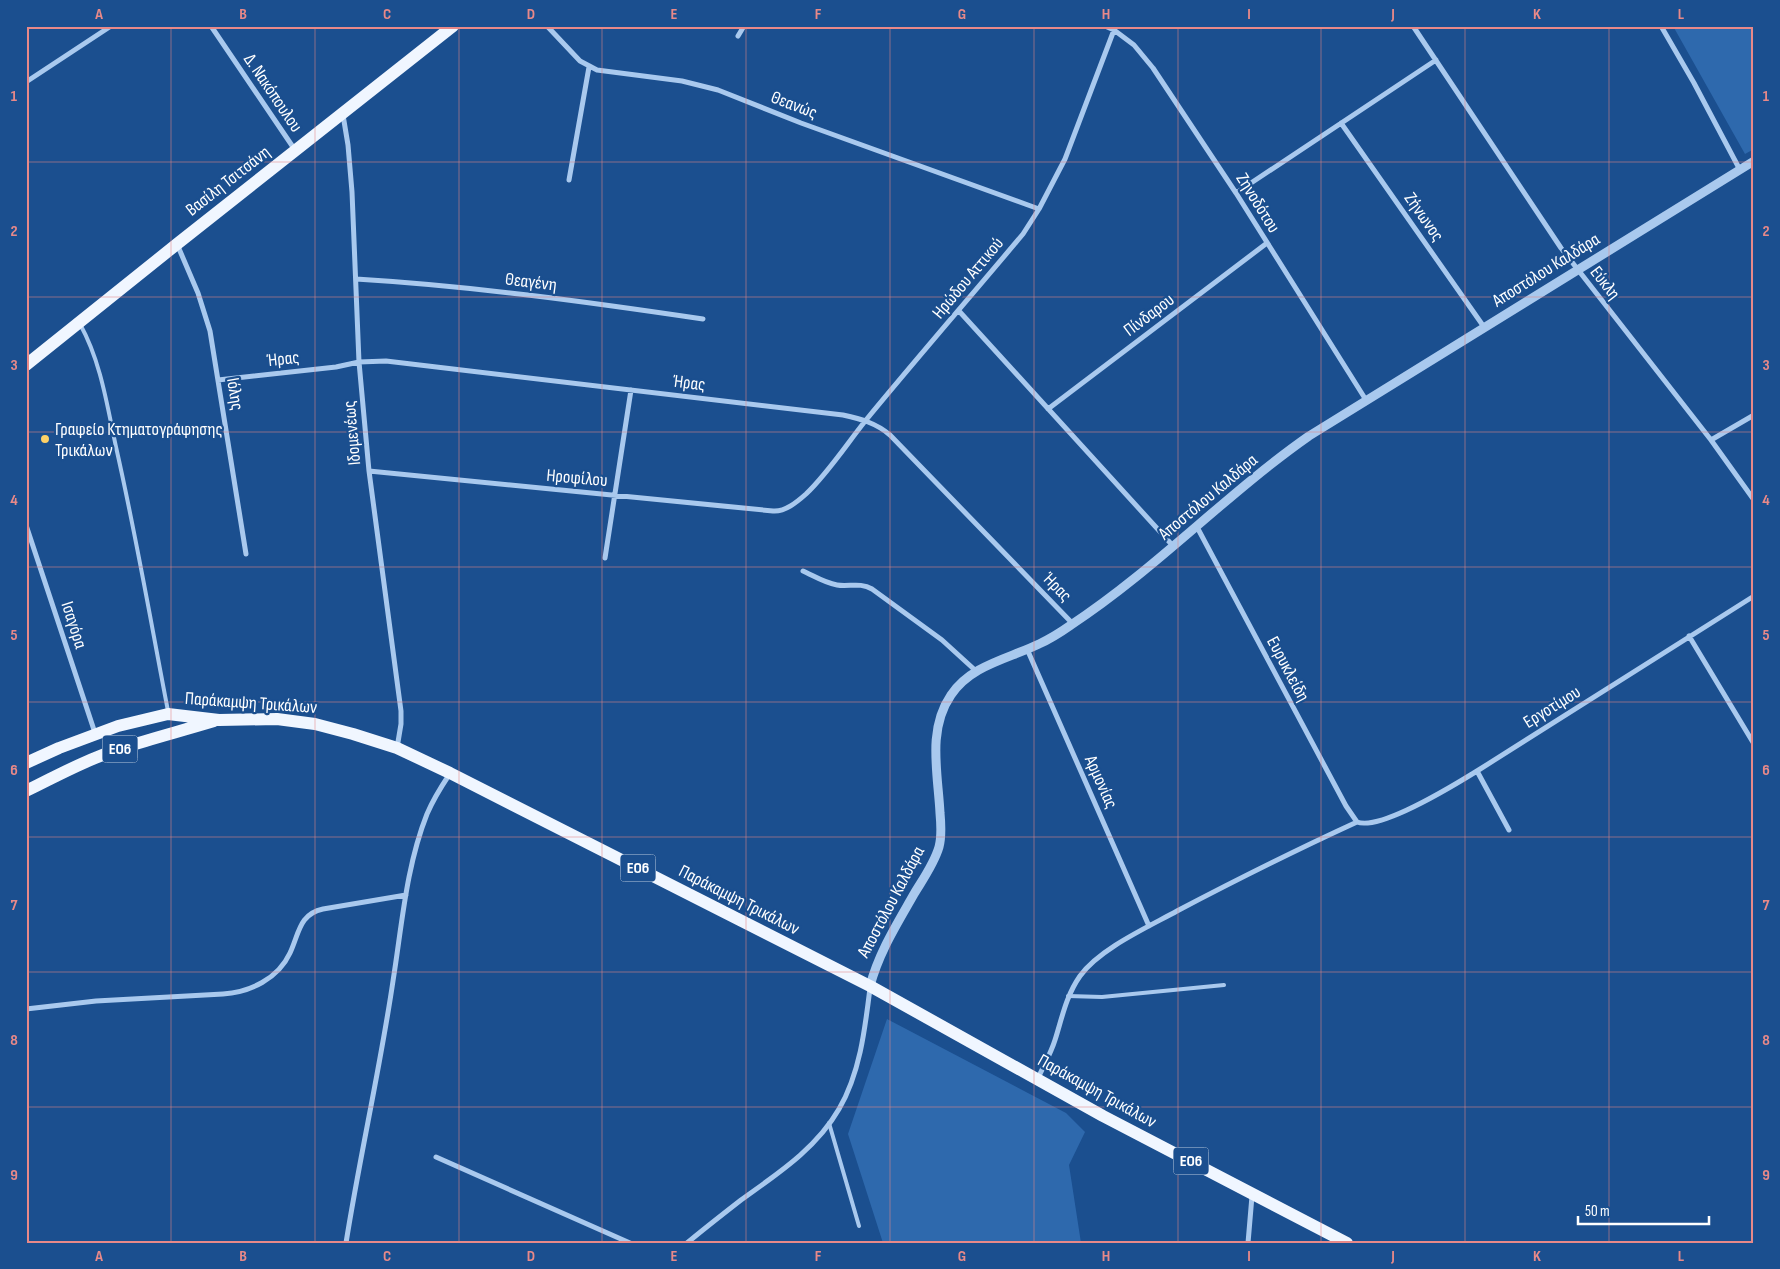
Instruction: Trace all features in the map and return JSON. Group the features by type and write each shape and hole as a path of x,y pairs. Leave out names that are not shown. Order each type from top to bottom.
{"main road":[{"name":"Βασίλη Τσιτσάνη","path":"26,365 453,26"},
{"name":"Παράκαμψη Τρικάλων","path":"26,764 59,748 118,726 168,714 218,720 277,719 315,724 397,748 870,986 1103,1116 1347,1243"},
{"name":"ΕΟ6","path":"26,791 57,775 108,754 218,720"}],"street":[{"path":"26,82 111,26"},
{"name":"Δ. Νακόπουλου","path":"211,26 296,150"},
{"name":"Θεανώς","path":"547,26 571,54 602,72 682,81 718,90 801,123 1039,209"},
{"path":"738,36 744,26"},
{"name":"Ζηνοδότου","path":"1105,26 1114,28 1134,45 1153,68 1236,193 1366,400"},
{"name":"Εύκλη","path":"1413,26 1577,270 1711,440 1754,500"},
{"path":"1661,26 1740,170"},
{"name":"Ηρώδου Αττικού","path":"782,510 808,492 866,420 1023,234 1039,209 1065,159 1114,28"},
{"path":"1236,193 1436,60"},
{"path":"569,180 589,66"},
{"name":"Ιδομενέως","path":"342,114 348,145 352,192 359,362 368,471 398,688 400,724 397,748"},
{"name":"Ζήνωνος","path":"1341,124 1484,327"},
{"name":"Αποστόλου Καλδάρα","path":"870,986 874,968 884,946 929,869 939,847 940,822 936,742 938,723 950,696 966,678 976,671 1039,644 1073,624 1110,598 1174,547 1289,450 1366,400 1754,161"},
{"name":"Πίνδαρου","path":"1048,409 1267,243"},
{"name":"Ιόλης","path":"177,244 202,302 210,331 246,554"},
{"name":"Θεαγένη","path":"356,279 422,283 608,305 703,319"},
{"path":"959,310 1174,547"},
{"name":"Ήρας","path":"218,380 336,367 359,362 386,361 843,415 866,420 878,426 890,436 1073,624"},
{"path":"605,558 631,390"},
{"path":"1711,440 1754,415"},
{"name":"Ηροφίλου","path":"368,471 773,511 782,510"},
{"name":"Ισαγόρα","path":"26,524 96,734"},
{"name":"Ευρυκλείδη","path":"1198,526 1346,806 1357,822"},
{"path":"803,571 830,583 842,585 858,584 872,589 942,640 976,671"},
{"name":"Εργοτίμου","path":"1037,1079 1051,1052 1068,996 1079,977 1091,964 1112,948 1149,926 1280,857 1357,822 1368,824 1401,812 1434,796 1477,771 1754,596"},
{"path":"1690,636 1754,744"},
{"name":"Αρμονίας","path":"1027,649 1149,926"},
{"path":"1477,771 1508,830"},
{"path":"346,1243 394,981 406,895 427,815 450,773"},
{"path":"26,1009 96,1001 223,994 242,991 268,978 283,964 290,952 299,927 306,917 313,912 323,908 406,895"},
{"path":"687,1243 721,1215 795,1161 829,1123 844,1100 857,1064 863,1040 870,986"},
{"path":"436,1157 630,1243"},
{"path":"1248,1243 1252,1192"}],"lane":[{"path":"79,322 99,370 121,468 168,714"},
{"path":"1068,996 1102,997 1224,985"},
{"path":"829,1123 859,1226"}],"shaded area":[{"path":"1673,26 1754,26 1754,149 1745,154"},
{"path":"887,1019 1066,1113 1085,1132 1069,1165 1081,1243 883,1243 848,1134"}],"place":[{"name":"Γραφείο Κτηματογράφησης Τρικάλων","path":"45,439"}]}
